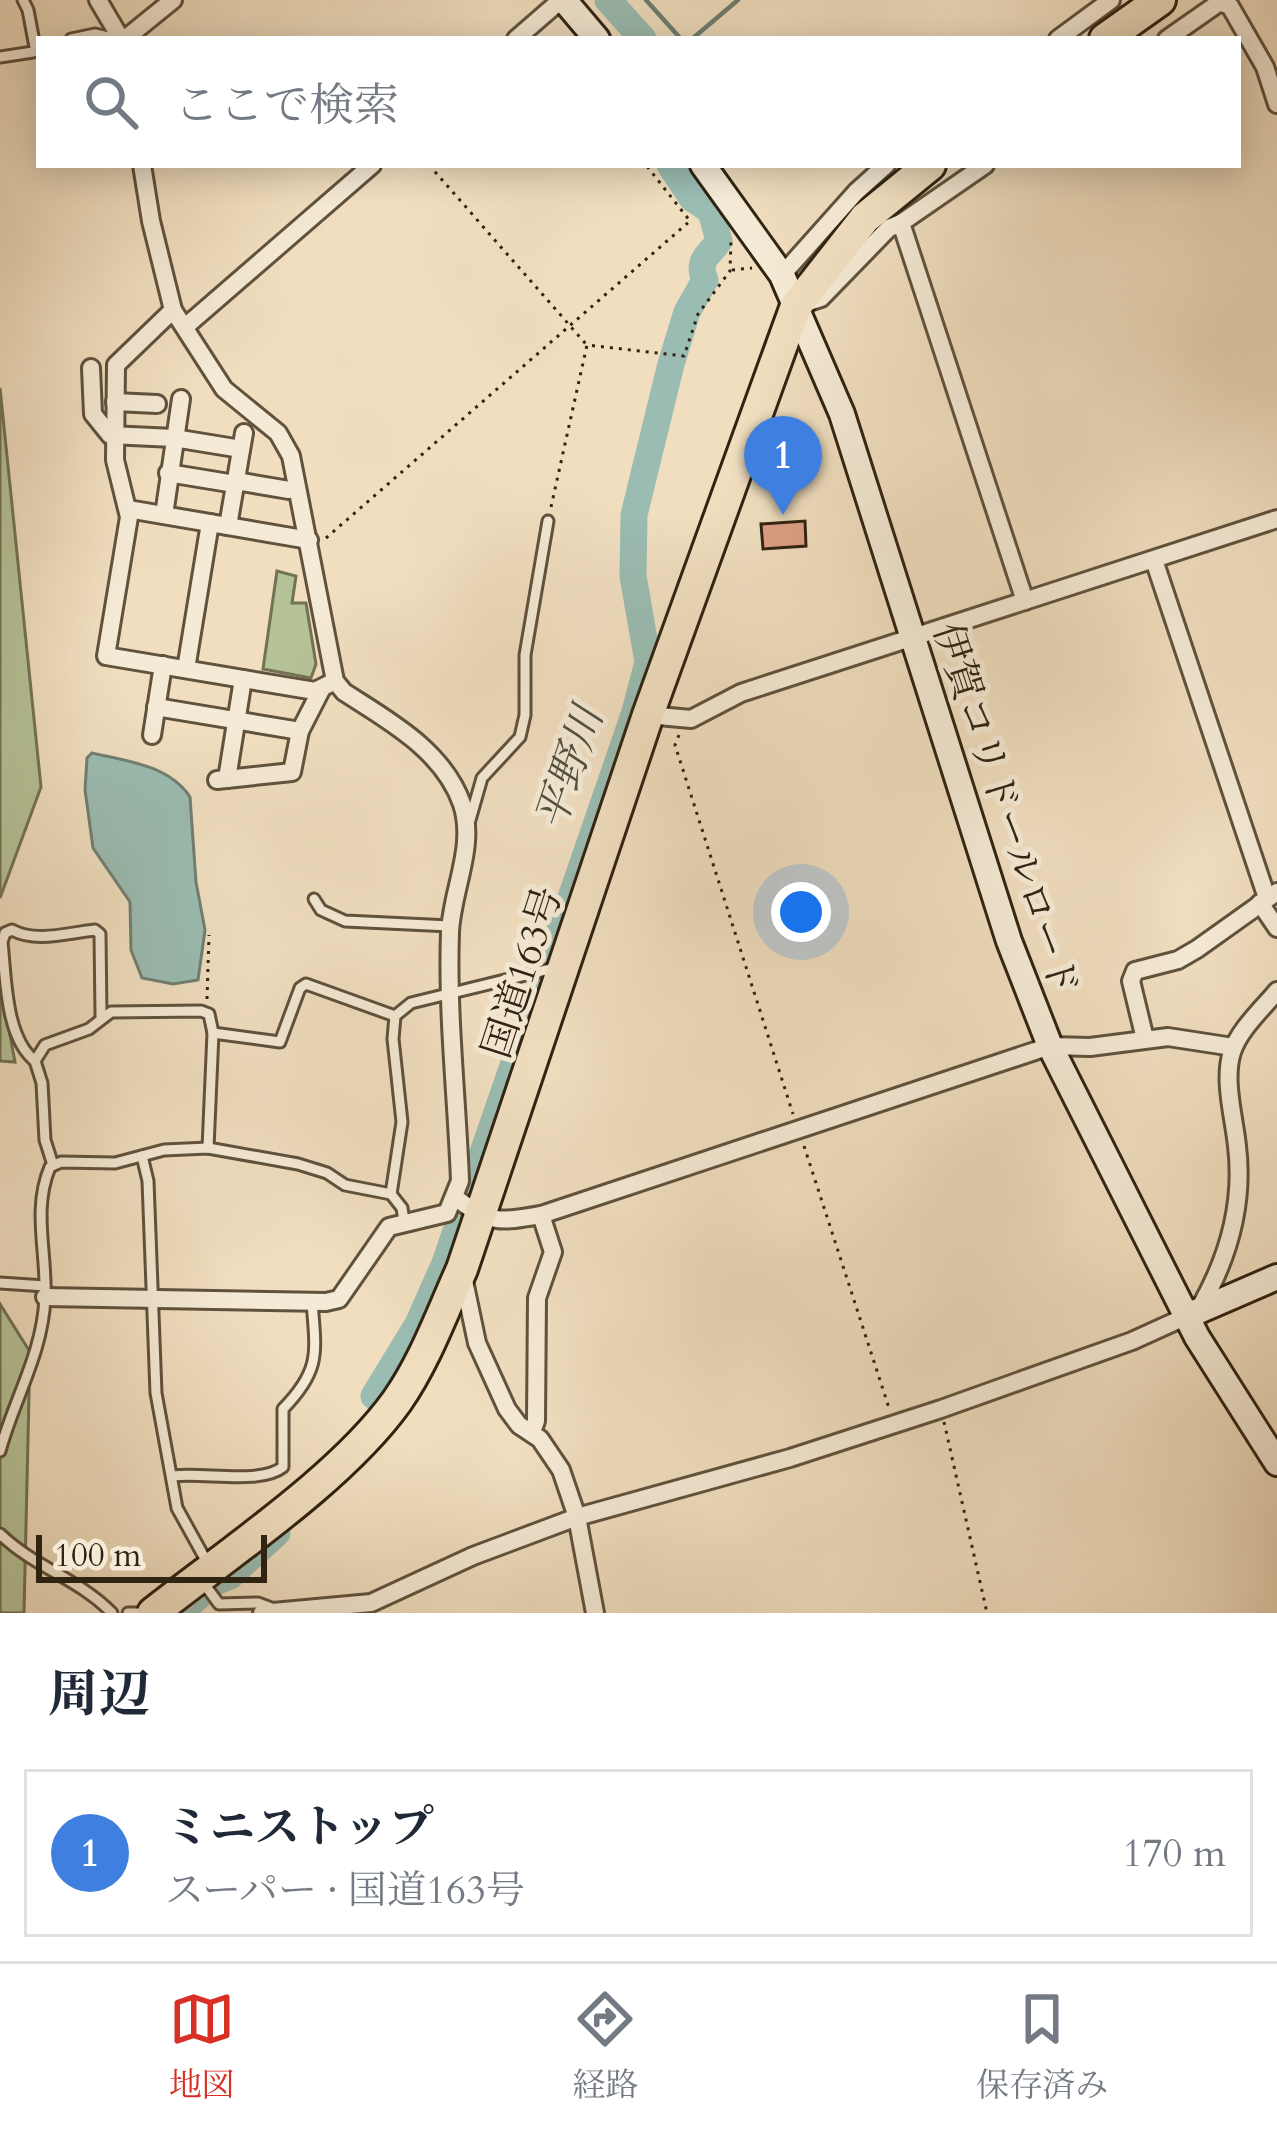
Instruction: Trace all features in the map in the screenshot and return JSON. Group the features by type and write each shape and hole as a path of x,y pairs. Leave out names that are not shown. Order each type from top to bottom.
{"highway":[{"path":"1110,36 1160,0"},
{"name":"国道163号","path":"154,1613 206,1580 329,1473 396,1403 424,1354 462,1269 468,1207 552,968 796,306 865,218 926,168"}],"street":[{"path":"98,0 119,36"},
{"path":"125,36 173,0"},
{"path":"520,36 563,0 594,36"},
{"path":"1062,36 1111,0"},
{"path":"1171,36 1220,2 1230,6 1265,67 1277,104"},
{"path":"142,168 173,310 224,389 286,442 298,474 328,686 300,731 292,772 222,780 243,679"},
{"path":"185,327 369,168"},
{"name":"伊賀コリドールロード","path":"705,168 782,275 842,414 1010,941 1050,1046 1193,1312 1217,1373 1277,1463"},
{"path":"782,275 883,168"},
{"path":"796,306 821,298 889,228 981,168"},
{"path":"901,223 1025,602"},
{"path":"173,310 118,360 116,472 128,509 106,656 243,679 328,686 409,735 447,774 467,831 450,926 460,1181 468,1207"},
{"path":"91,368 93,414 114,437 243,441 186,669"},
{"path":"164,515 181,399"},
{"path":"115,402 158,404"},
{"path":"168,473 289,490"},
{"path":"128,509 310,545"},
{"path":"648,715 691,719 741,693 1277,519"},
{"path":"1154,560 1277,928"},
{"path":"152,735 163,665"},
{"path":"156,707 300,731"},
{"path":"1145,1039 1131,981 1135,971 1178,960 1268,897"},
{"path":"1193,1312 1229,1246 1235,1212 1239,1164 1229,1077 1233,1047 1277,992"},
{"path":"45,1292 154,1300 339,1299 389,1227 404,1220 468,1207 503,1222 541,1215 1050,1046 1090,1047 1168,1037 1233,1047"},
{"path":"532,1432 537,1298 554,1252 541,1215"},
{"path":"462,1269 482,1356 512,1418 532,1432 555,1459 577,1516 595,1613"},
{"path":"268,1611 371,1608 473,1556 577,1516 790,1458 941,1409 1132,1341 1277,1277"}],"lane":[{"path":"22,0 36,42"},
{"path":"0,57 36,48"},
{"path":"467,831 482,778 520,737 525,715 524,655 548,521"},
{"path":"314,899 321,910 345,921 450,926"},
{"path":"53,1166 45,1140 42,1083 14,1021 2,942 5,933 12,930 23,938 95,930 100,934 101,1016"},
{"path":"391,1194 402,1122 395,1016 411,1003 552,968"},
{"path":"213,1033 280,1042 300,988 306,984 395,1016"},
{"path":"35,1060 45,1045 88,1029 111,1012 207,1011 213,1033 208,1148"},
{"path":"0,1451 38,1346 45,1292 40,1190 53,1166 61,1162 115,1163 164,1150 208,1148 298,1163 345,1185 391,1194 404,1220"},
{"path":"142,1156 148,1181 156,1393 177,1508 219,1604 258,1604 268,1611"},
{"path":"0,1283 45,1292"},
{"path":"172,1476 263,1477 284,1467 284,1409 302,1390 317,1357 312,1302"},
{"path":"0,1534 60,1579 88,1588 112,1613"},
{"path":"128,1613 137,1613"}],"path":[{"path":"432,168 587,345 681,356 698,314 730,271 738,209"},
{"path":"310,545 690,221 648,168"},
{"path":"548,521 587,345"},
{"path":"691,719 675,745 894,1424"},
{"path":"207,1011 209,935"},
{"path":"941,1409 987,1613"}],"green space":[{"path":"0,388 41,787 0,898"},
{"path":"277,571 296,576 292,603 306,603 316,664 311,678 263,669"},
{"path":"0,982 15,1062 0,1061"},
{"path":"0,1304 30,1352 24,1613 0,1613"}],"water":[{"path":"92,753 159,771 190,797 205,930 198,980 173,984 142,978 131,950 130,902 93,848 85,790 87,758"}],"building":[{"path":"805,521 806,546 763,549 761,524"}],"waterway":[{"name":"平野川","path":"608,0 640,36"},
{"path":"646,0 678,36"},
{"path":"696,36 738,0"},
{"path":"1256,35 1273,67"},
{"name":"平野川","path":"374,1396 418,1324 445,1263 635,712 648,662 633,576 634,515 687,312 705,280 703,262 719,241 711,211 692,198 672,168"},
{"name":"平野川","path":"180,1613 277,1533"}],"place":[{"name":"ミニストップ","path":"783,515"}]}
